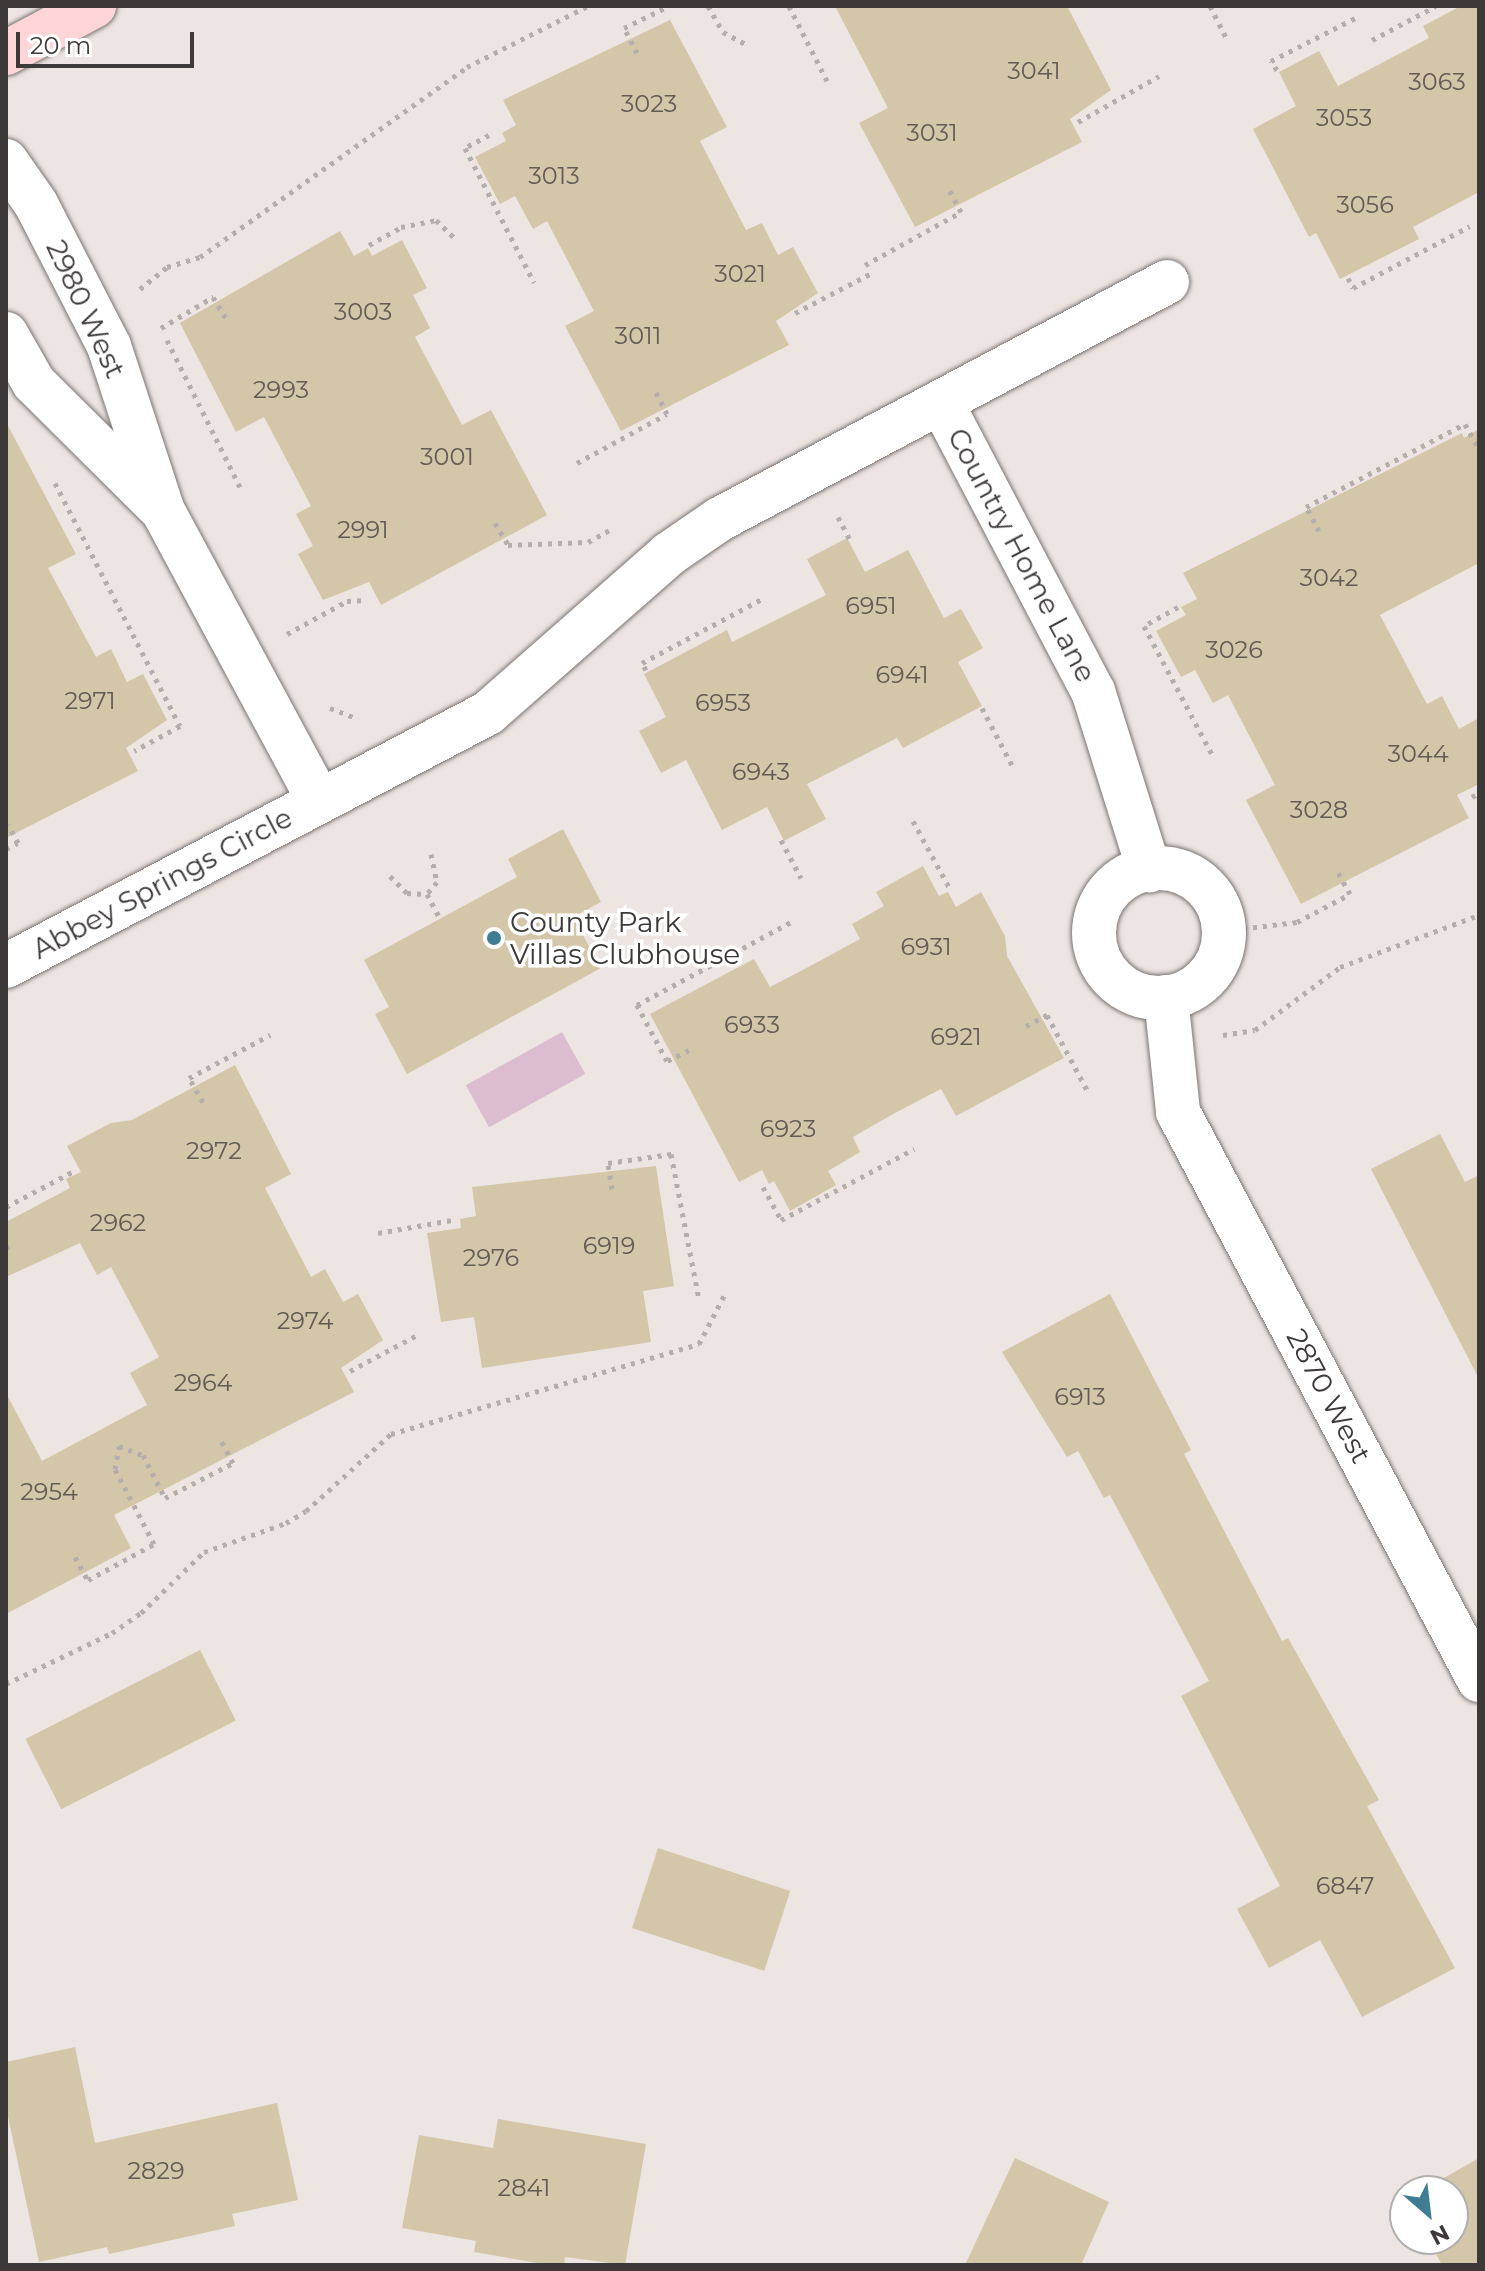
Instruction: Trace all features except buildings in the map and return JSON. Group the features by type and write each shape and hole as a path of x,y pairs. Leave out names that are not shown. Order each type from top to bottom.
{"main road":[{"path":"6,53 94,6"}],"street":[{"name":"2980 West","path":"6,161 36,204 109,346 163,511 319,801"},
{"path":"941,402 1167,282"},
{"name":"2980 West","path":"6,334 34,383 163,511"},
{"name":"Country Home Lane","path":"319,801 488,713 669,554 720,519 941,402 1093,691 1108,725 1149,870"},
{"name":"Abbey Springs Circle","path":"6,966 319,801"},
{"path":"1149,870 1179,872 1198,881 1213,896 1223,931 1219,958 1208,976 1192,989 1166,997 1129,991 1112,979 1094,941 1104,900 1118,883 1149,870"},
{"path":"1166,997 1174,1041"},
{"name":"2870 West","path":"1174,1041 1178,1112 1479,1680"}],"path":[{"path":"131,298 155,273 200,257 467,67 588,6"},
{"path":"637,53 624,28 669,6"},
{"path":"708,6 723,32 746,44"},
{"path":"789,6 827,81"},
{"path":"1210,6 1228,41"},
{"path":"1372,40 1436,6"},
{"path":"1277,70 1271,61 1359,16"},
{"path":"1078,122 1159,76"},
{"path":"489,135 465,148 534,282"},
{"path":"865,265 961,212 949,189"},
{"path":"369,245 401,227 436,220 457,240"},
{"path":"1348,278 1353,288 1470,226"},
{"path":"795,313 870,274"},
{"path":"227,320 213,297 159,325 240,487"},
{"path":"577,463 667,414 656,392"},
{"path":"1319,531 1306,507 1465,424 1477,446"},
{"path":"49,472 180,726 134,751"},
{"path":"495,523 508,545 588,542 613,529"},
{"path":"646,670 642,663 762,599"},
{"path":"243,657 347,601 365,600"},
{"path":"1178,607 1144,626 1214,758"},
{"path":"982,708 1014,769"},
{"path":"1472,797 1479,793"},
{"path":"913,821 950,889"},
{"path":"6,849 18,843 8,824"},
{"path":"781,840 801,878"},
{"path":"427,894 437,882 431,854"},
{"path":"1223,931 1297,922 1350,894 1336,869"},
{"path":"390,876 407,893 427,894"},
{"path":"427,894 439,917"},
{"path":"1174,1041 1255,1030 1340,967 1479,915"},
{"path":"689,1050 667,1061 637,1005 791,922"},
{"path":"1026,1026 1047,1015 1087,1090"},
{"path":"203,1102 189,1078 270,1035"},
{"path":"763,1187 781,1220 914,1149"},
{"path":"612,1189 608,1163 671,1154 699,1300"},
{"path":"6,1207 76,1170"},
{"path":"378,1233 452,1220"},
{"path":"6,1684 112,1633 141,1613 204,1552 296,1517 391,1434 699,1344 726,1292"},
{"path":"350,1371 417,1335"},
{"path":"75,1557 88,1580 154,1544 115,1469 119,1446 143,1455 165,1498 233,1463 221,1440"}],"shaded area":[{"path":"562,1032 585,1074 489,1127 466,1085"}],"place":[{"name":"County Park Villas Clubhouse","path":"494,938"}]}
